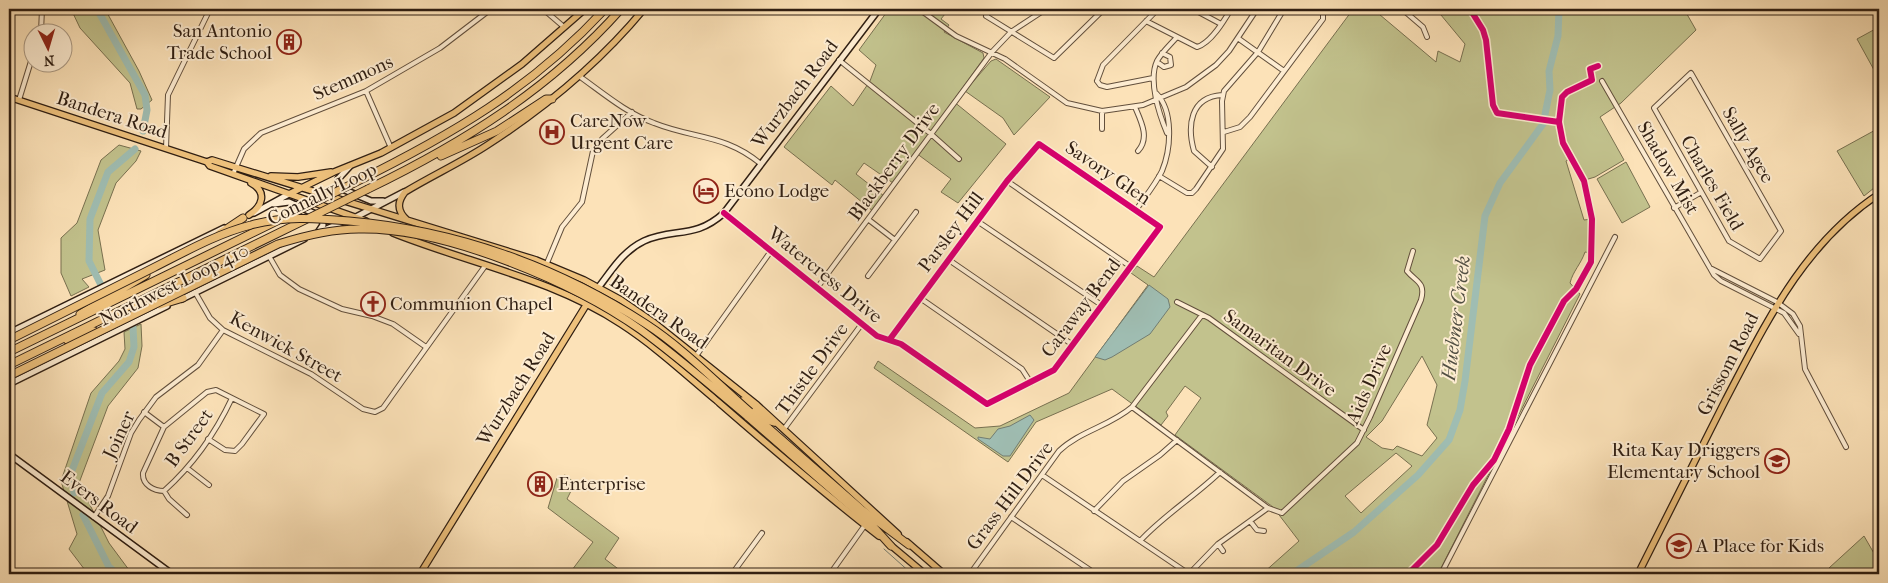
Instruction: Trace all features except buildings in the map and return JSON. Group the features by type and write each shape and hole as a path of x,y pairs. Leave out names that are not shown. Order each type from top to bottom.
{"highway":[{"name":"Connally Loop","path":"9,352 438,141 493,107 544,67 606,9"},
{"name":"Connally Loop","path":"9,365 368,190 426,161 470,136 523,99 573,58 622,9"},
{"path":"426,161 448,154 490,135 519,119 546,99 552,99"},
{"path":"70,322 88,308 246,217"},
{"path":"9,340 208,241 249,225 298,218 414,228 454,238 522,260 563,278 648,325 871,524 891,546"},
{"path":"9,376 278,244 324,232 372,229 402,232 440,240 521,267 553,280 640,329 749,414 861,510 909,544"},
{"path":"54,343 77,338 171,300 184,298"}],"main road":[{"name":"Northwest Loop 410","path":"10,330 246,217 334,172 391,148 465,105 522,64 585,9"},
{"name":"Northwest Loop 410","path":"9,384 269,256 356,217 405,192 484,147 552,99 579,76 644,9"},
{"name":"Wurzbach Road","path":"420,574 586,304 620,259 636,246 652,238 693,231 704,227 724,213 838,60 879,9"},
{"name":"Bandera Road","path":"9,97 207,162 210,166 252,173 303,187 409,222 486,242 547,263 598,288 653,322 712,368 782,427 944,574"},
{"path":"351,166 338,179 341,189 374,202 391,199"},
{"name":"Bandera Road","path":"234,171 246,178 289,194 356,217 485,266 548,287 586,304 629,329 925,574"},
{"path":"252,173 293,177 334,172"},
{"path":"246,178 259,189 262,199 258,208 246,217"},
{"path":"405,192 400,198 399,207 409,222"},
{"name":"Grissom Road","path":"1638,574 1777,302 1798,270 1821,244 1851,215 1879,194"},
{"path":"262,208 289,202 317,214 322,217 323,225 312,236"},
{"path":"323,231 350,226 382,228"},
{"path":"690,378 710,392 716,393 721,388 723,380 712,368"},
{"path":"748,428 732,409 739,399 748,403 768,421 782,427"},
{"name":"Evers Road","path":"9,454 172,574"}],"street":[{"path":"41,22 42,9"},
{"path":"166,148 168,95 210,9"},
{"name":"Stemmons","path":"234,171 249,143 267,129 366,91 440,48 491,9"},
{"path":"543,9 565,28"},
{"path":"919,9 956,36 992,52 1067,103 1102,111 1135,107 1156,101 1201,77 1216,65 1239,38 1258,9"},
{"path":"991,9 986,16 1054,58 1104,9"},
{"name":"Blackberry Drive","path":"818,288 992,52 1011,32 1046,9"},
{"path":"1097,81 1103,65 1158,9"},
{"path":"1193,9 1221,24"},
{"path":"1146,21 1199,47 1221,24 1231,9"},
{"path":"1159,176 1190,194 1194,192 1223,149 1222,95 1228,85 1258,52 1284,9"},
{"path":"1224,132 1234,130 1245,122 1321,21 1324,14 1320,9"},
{"path":"1402,9 1422,27 1427,37"},
{"path":"1168,135 1156,101 1153,78 1156,62 1177,37"},
{"path":"1239,38 1284,71"},
{"path":"1156,62 1164,67 1171,65 1170,57 1162,53"},
{"path":"838,60 931,134 958,159"},
{"path":"18,100 27,72"},
{"name":"Sally Agee","path":"1654,108 1691,73 1781,231 1760,259"},
{"path":"579,76 632,112 669,129 730,144 761,164"},
{"path":"1092,80 1107,87 1153,78"},
{"name":"Shadow Mist","path":"1602,81 1710,268 1721,281 1788,317 1799,334"},
{"path":"366,91 391,148"},
{"path":"1136,210 1159,176 1167,153 1169,122 1162,98 1156,93"},
{"path":"1212,167 1196,154 1191,132 1191,118 1196,108 1212,97 1222,95"},
{"path":"1064,109 1067,103"},
{"path":"1135,107 1144,135 1143,145 1138,151"},
{"name":"Charles Field","path":"1654,108 1700,193 1732,245 1760,259"},
{"path":"1102,111 1102,129"},
{"path":"547,263 562,227 582,202 593,151 602,139 632,112"},
{"name":"Parsley Hill","path":"890,340 977,221 1039,144"},
{"name":"Savory Glen","path":"1039,144 1160,227"},
{"path":"1007,182 1131,267"},
{"path":"1674,208 1700,193"},
{"path":"868,276 916,212"},
{"name":"Watercress Drive","path":"724,213 877,336 890,340 987,404"},
{"path":"869,220 895,240"},
{"path":"977,221 1103,306"},
{"name":"Caraway Bend","path":"987,404 1054,370 1160,227"},
{"path":"1441,574 1614,237"},
{"path":"696,356 771,251"},
{"name":"Aids Drive","path":"1268,508 1279,513 1285,509 1357,443 1421,300 1423,293 1421,282 1407,271 1413,251"},
{"path":"269,256 280,275 299,289 342,310 372,316 393,324 426,347 485,266"},
{"path":"948,260 1073,345"},
{"name":"Shadow Mist","path":"1710,268 1777,302 1793,314 1800,326 1799,334 1804,369 1846,447"},
{"name":"Kenwick Street","path":"195,292 205,312 222,330 311,374 363,409 375,412 383,408 426,347"},
{"path":"920,298 1022,369 1031,383"},
{"name":"Samaritan Drive","path":"1177,302 1209,318 1364,430"},
{"name":"Grass Hill Drive","path":"970,574 1059,451 1070,441 1119,417 1132,407 1202,315"},
{"name":"Thistle Drive","path":"782,427 862,325"},
{"name":"Joiner","path":"94,518 108,496 131,433 144,412 162,392 192,370 222,330"},
{"path":"187,515 169,499 164,491 156,490 146,484 143,478 164,427 206,392 216,390 264,414 235,451 225,450 208,439"},
{"name":"B Street","path":"164,491 186,468 222,420 232,398"},
{"path":"1042,475 1189,574 1218,544 1268,508 1132,407"},
{"path":"144,412 164,427"},
{"path":"1094,511 1123,481 1160,455 1177,440"},
{"path":"186,468 209,485"},
{"path":"1140,542 1165,516 1195,495 1220,472"},
{"path":"1011,517 1096,574"},
{"path":"1250,521 1257,530 1264,531"},
{"path":"830,574 865,525"},
{"path":"740,574 733,572 762,533"},
{"path":"1218,544 1223,551"}],"green space":[{"path":"71,9 105,9 139,71 152,100 141,109 137,109 130,83 80,28"},
{"path":"889,9 949,9 941,19 949,25 944,32 983,53 984,58 953,101 1006,144 958,203 941,192 951,179 916,153 893,183 864,163 856,174 884,196 874,212 835,180 832,185 784,147 831,86 853,106 870,81 876,65 859,50"},
{"path":"1348,9 1373,9 1436,62 1438,51 1460,62 1465,44 1436,9 1684,9 1696,30 1621,103 1600,117 1624,160 1595,177 1585,180 1563,141 1571,158 1566,161 1584,220 1592,219 1591,253 1585,252 1570,283 1580,294 1438,574 1419,574 1412,568 1406,574 1262,574 1299,541 1273,507 1175,435 1201,398 1185,386 1166,412 1168,416 1161,425 1112,389 1036,422 1008,462 874,368 878,361 975,428 1000,426 1069,393 1148,285 1131,273 1137,266 1154,277 1351,12","holes":["1422,356 1437,385 1427,425 1437,438 1422,456 1397,446 1393,450 1382,448 1366,437 1382,421","1396,453 1412,466 1361,513 1345,496"]},
{"path":"1879,27 1879,79 1857,39"},
{"path":"996,59 1050,97 1014,135 1003,118 965,91 991,61"},
{"path":"1879,128 1879,184 1864,196 1837,151"},
{"path":"119,145 141,151 136,161 116,183 98,230 105,270 82,279 89,287 71,296 61,273 61,238 77,223 101,160"},
{"path":"1626,162 1650,207 1622,223 1597,179"},
{"path":"141,324 142,346 138,368 108,406 79,483 109,543 132,574 88,574 69,549 77,534 61,481 91,393 119,361 125,349 124,332"},
{"path":"565,475 575,483 567,499 619,538 605,559 625,574 569,574 593,542 548,508 557,478"},
{"path":"1864,536 1879,562 1878,574 1838,574 1829,568"}],"water":[{"path":"1149,285 1168,299 1170,307 1150,334 1105,360 1095,357"},
{"path":"1030,415 1034,420 1010,456 1003,456 978,439 978,437 990,439 998,429 1010,426"}],"waterway":[{"path":"97,9 145,95 147,110 143,131"},
{"name":"Huebner Creek","path":"1292,574 1354,532 1418,475 1449,440 1460,410 1465,381 1485,216 1500,183 1543,124 1550,90 1549,71 1558,36 1559,9"},
{"path":"101,285 89,261 90,219 108,172 135,149"},
{"path":"74,493 71,473 102,393 129,362 134,347 133,327"},
{"path":"83,515 109,567 117,574"},
{"path":"884,549 912,574"}],"cycle path":[{"path":"1470,9 1483,30 1486,40 1493,105 1497,113 1559,122 1562,97 1567,92 1592,80 1590,69 1598,66"},
{"path":"1408,574 1437,545 1473,485 1494,460 1509,429 1530,365 1564,301 1576,289 1591,262 1592,219 1584,181 1563,143 1559,122"},
{"path":"724,213 877,336 901,344 987,404 1054,370 1160,227 1039,144 1007,181 890,339"}],"place":[{"name":"San Antonio Trade School","path":"289,42"},
{"name":"CareNow Urgent Care","path":"552,132"},
{"name":"Econo Lodge","path":"706,191"},
{"name":"Communion Chapel","path":"373,304"},
{"name":"Rita Kay Driggers Elementary School","path":"1777,461"},
{"name":"Enterprise","path":"540,484"},
{"name":"A Place for Kids","path":"1679,546"}]}
